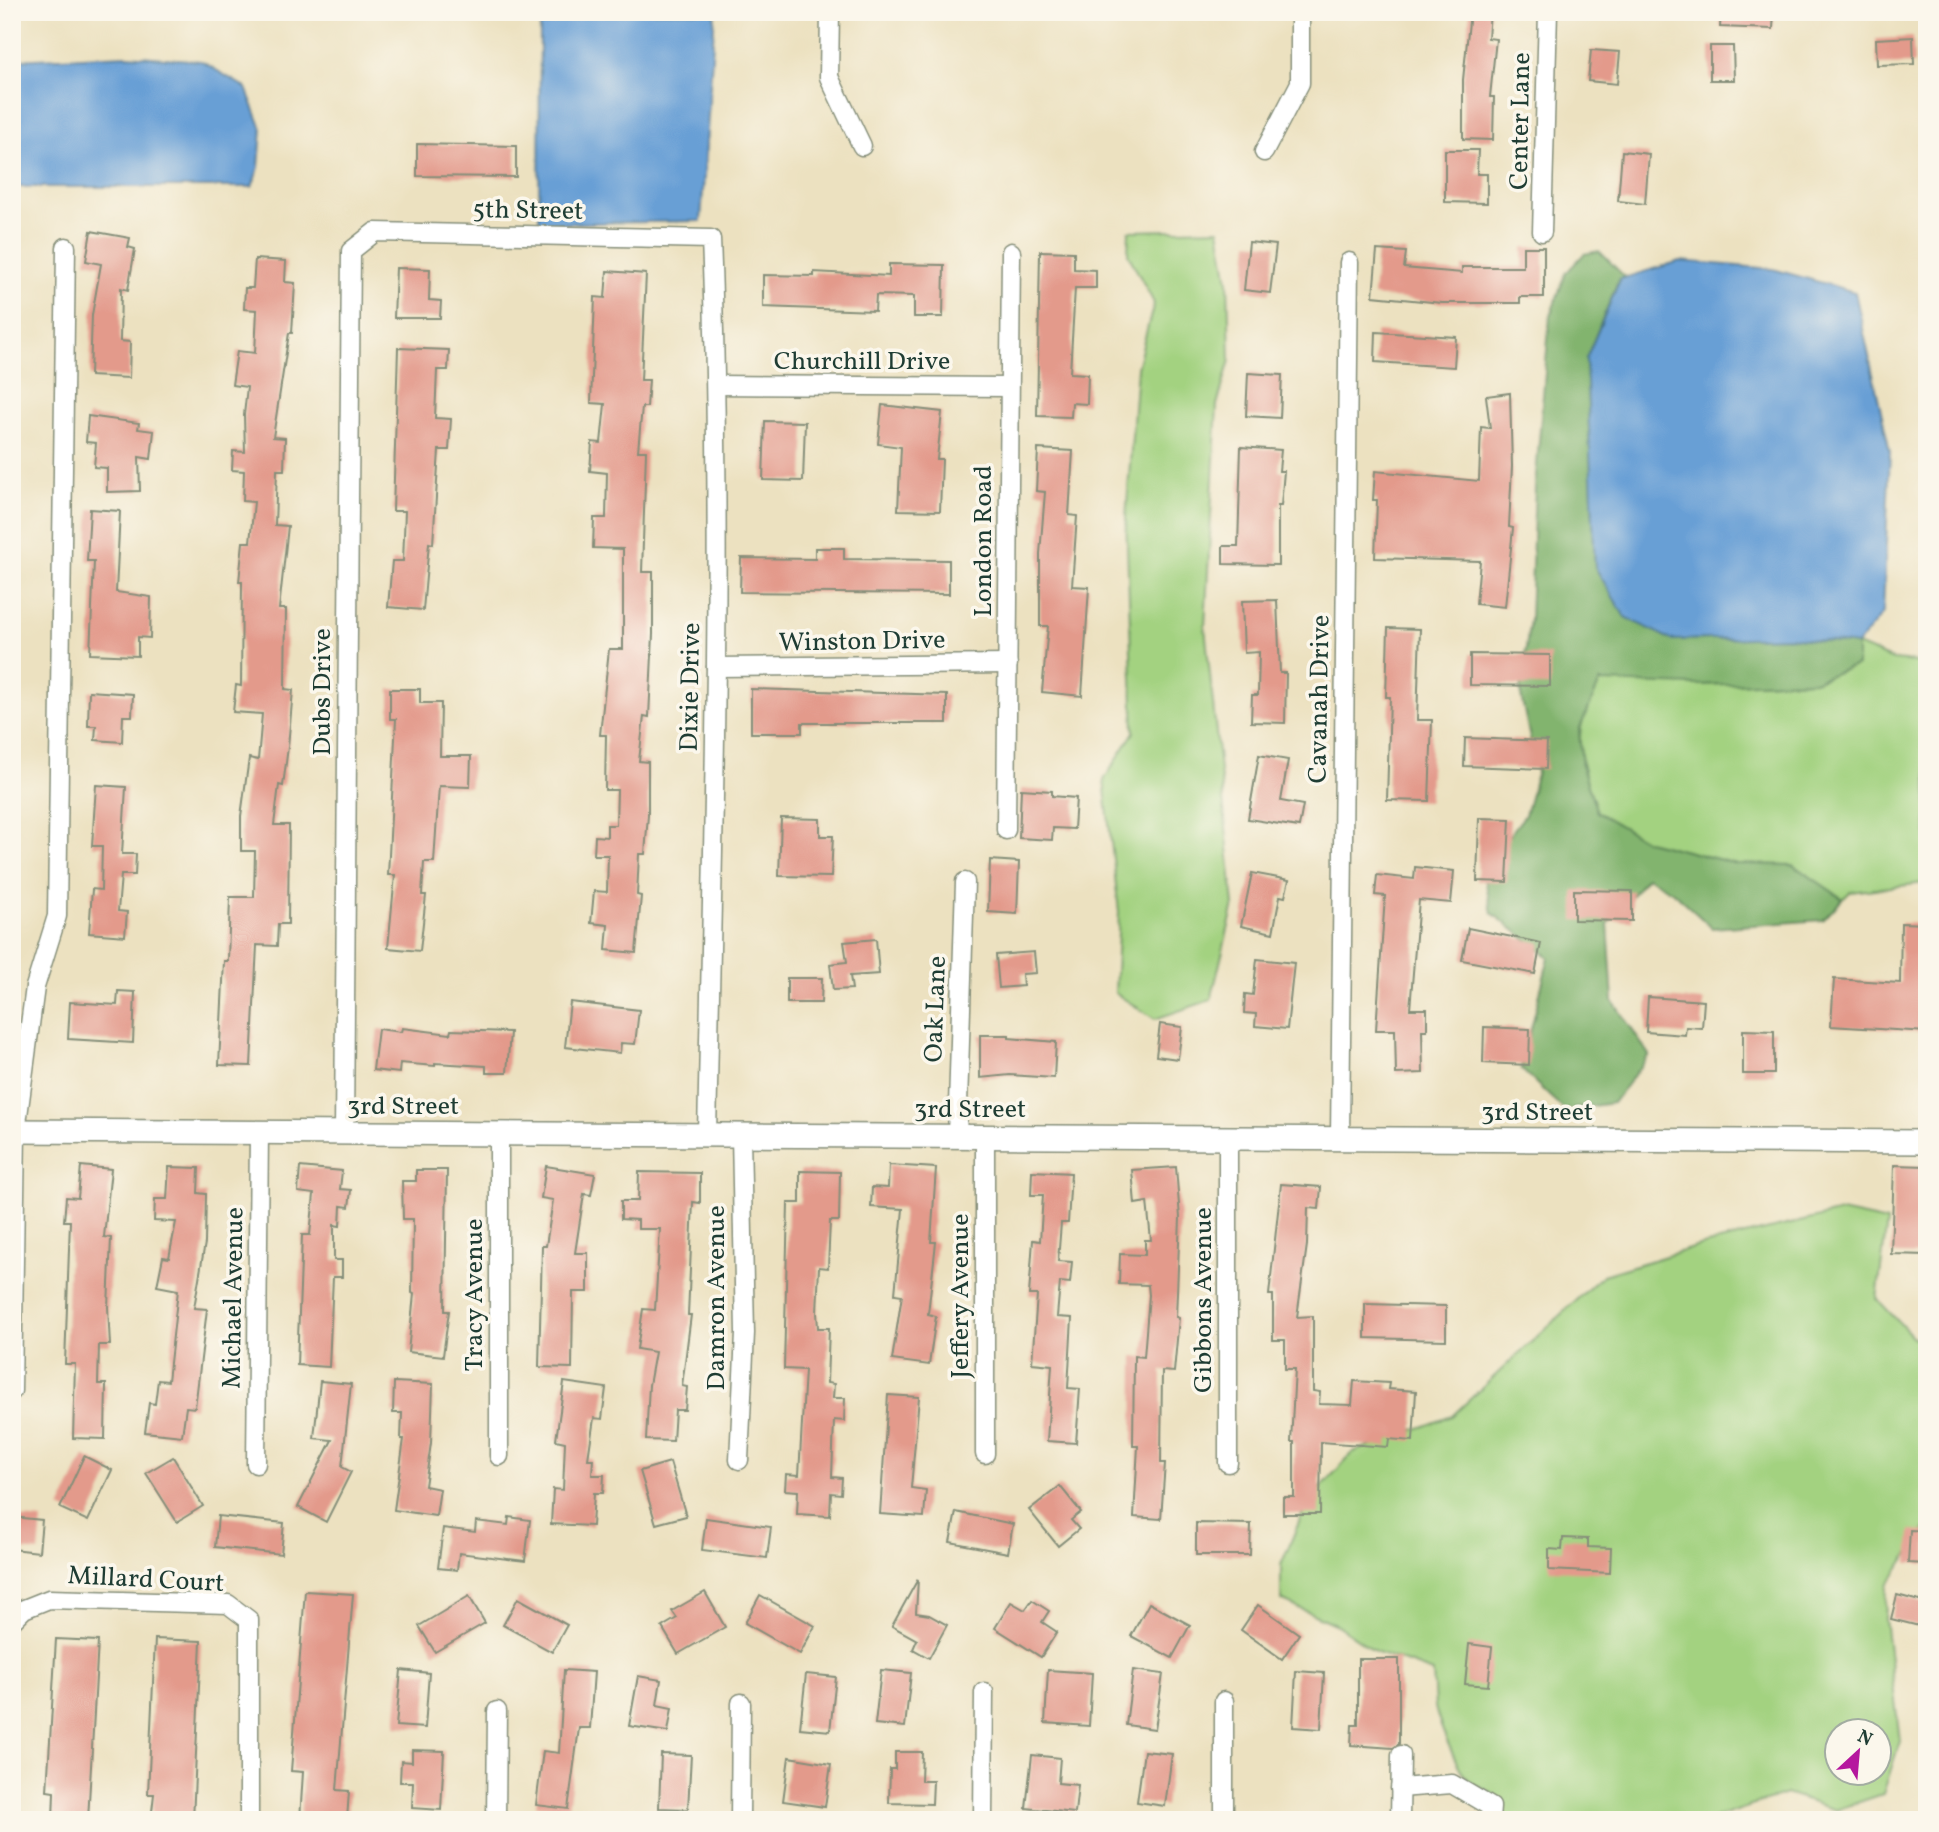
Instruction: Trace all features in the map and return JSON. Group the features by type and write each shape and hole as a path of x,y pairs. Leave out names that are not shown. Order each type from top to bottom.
{"street":[{"path":"830,12 829,77 862,146"},
{"path":"1264,152 1300,83 1300,12"},
{"name":"Center Lane","path":"1542,232 1548,12"},
{"name":"5th Street","path":"351,251 375,232 711,239"},
{"name":"Dixie Drive","path":"707,1135 716,667 716,385 711,239"},
{"path":"12,1391 14,1131 35,987 57,916 66,247"},
{"name":"Dubs Drive","path":"344,1133 351,251"},
{"name":"London Road","path":"1006,830 1010,253"},
{"name":"Cavanah Drive","path":"1340,1138 1349,262"},
{"name":"Churchill Drive","path":"716,385 1008,387"},
{"name":"Winston Drive","path":"716,667 1008,664"},
{"name":"Oak Lane","path":"957,1137 965,882"},
{"name":"3rd Street","path":"14,1131 1927,1142"},
{"name":"Michael Avenue","path":"256,1464 259,1131"},
{"name":"Tracy Avenue","path":"499,1134 499,1456"},
{"name":"Damron Avenue","path":"738,1460 745,1333 741,1135"},
{"name":"Jeffery Avenue","path":"985,1137 985,1454"},
{"name":"Gibbons Avenue","path":"1228,1137 1228,1463"},
{"name":"Millard Court","path":"12,1621 24,1609 49,1600 228,1604 249,1620 248,1820"},
{"path":"983,1820 984,1692"},
{"path":"1224,1701 1224,1820"},
{"path":"740,1820 741,1703"},
{"path":"496,1820 497,1711"},
{"path":"1400,1820 1401,1755"},
{"path":"1400,1788 1452,1784 1491,1807 1490,1820"}],"green space":[{"path":"1219,229 1228,281 1230,360 1217,405 1205,627 1234,905 1211,1000 1155,1019 1115,993 1119,912 1104,780 1134,732 1126,518 1137,368 1154,303 1128,254 1129,231"},
{"path":"1599,251 1625,277 1619,279 1586,359 1595,567 1625,617 1672,640 1789,637 1857,645 1857,665 1814,681 1696,685 1600,682 1579,730 1582,767 1597,812 1647,841 1737,864 1793,865 1843,899 1823,920 1712,928 1673,892 1647,877 1608,924 1613,1001 1649,1055 1613,1103 1564,1110 1521,1069 1549,957 1492,913 1483,869 1525,815 1537,772 1520,691 1530,619 1535,486 1550,316 1566,273 1584,254"},
{"path":"1857,645 1893,660 1927,663 1927,878 1924,883 1850,892 1843,899 1793,865 1737,864 1647,841 1597,812 1581,760 1580,745 1584,715 1601,679 1696,685 1814,681 1857,665"},
{"path":"1841,1212 1887,1222 1877,1299 1913,1337 1927,1340 1927,1527 1887,1586 1885,1619 1900,1741 1894,1760 1894,1716 1824,1716 1824,1786 1886,1786 1883,1794 1836,1810 1786,1794 1710,1820 1502,1820 1499,1801 1466,1777 1453,1754 1435,1706 1433,1672 1375,1651 1337,1625 1281,1600 1281,1565 1307,1503 1353,1452 1452,1416 1603,1275 1699,1246"}],"water":[{"path":"540,12 715,12 701,221 539,224"},
{"path":"128,55 201,61 246,88 262,129 259,167 252,187 12,187 12,60"},
{"path":"1680,261 1773,269 1855,292 1890,452 1883,613 1857,645 1789,637 1672,640 1625,617 1595,567 1586,359 1620,279"}],"building":[{"path":"1470,12 1490,12 1488,38 1496,39 1490,97 1494,97 1493,140 1463,139 1463,80"},
{"path":"1721,12 1774,12 1773,29 1720,27"},
{"path":"1913,37 1914,64 1877,65 1876,39"},
{"path":"1710,46 1733,46 1734,80 1710,80"},
{"path":"1591,50 1620,52 1617,84 1588,81"},
{"path":"417,144 516,146 516,177 417,176"},
{"path":"1445,150 1478,150 1477,174 1487,174 1487,203 1445,202"},
{"path":"1622,151 1649,154 1645,204 1618,201"},
{"path":"91,231 130,238 128,247 135,249 128,290 121,288 120,341 130,342 129,378 90,376 92,315 101,264 86,261"},
{"path":"1249,242 1276,245 1270,293 1244,290"},
{"path":"1523,247 1544,247 1544,297 1520,297 1520,303 1442,303 1373,296 1377,250 1406,252 1404,268 1462,273 1462,267 1523,267"},
{"path":"1040,251 1074,252 1074,269 1096,270 1096,288 1075,288 1070,373 1088,374 1087,404 1072,403 1071,417 1037,416"},
{"path":"255,259 286,261 285,282 295,283 292,333 289,333 273,437 285,438 284,470 277,470 275,525 288,526 279,609 286,609 285,689 293,690 283,786 279,785 274,825 289,825 288,924 278,924 277,946 257,945 251,1066 219,1065 224,961 228,961 230,897 254,897 255,851 241,851 241,816 249,758 258,760 262,714 233,712 236,685 241,686 242,582 239,582 243,542 250,542 254,502 243,501 244,471 232,470 233,451 245,452 244,415 247,387 232,385 237,351 255,353 257,310 244,309 245,288 253,288"},
{"path":"889,264 944,265 943,317 914,317 914,296 876,295 875,311 763,307 763,275 814,276 814,272 889,276"},
{"path":"396,268 430,269 429,300 441,301 440,318 394,318"},
{"path":"607,271 646,274 641,380 649,380 647,407 642,407 638,451 646,451 642,572 653,572 653,634 649,717 644,716 639,761 648,762 648,815 645,854 639,854 637,895 641,896 636,953 606,950 608,925 591,923 594,891 607,892 608,855 594,855 595,836 607,837 607,825 616,825 617,790 605,790 606,735 600,735 609,649 623,649 623,549 593,548 594,518 606,518 607,473 590,471 592,442 601,443 605,404 591,403 595,297 605,298"},
{"path":"1376,332 1456,337 1454,367 1375,362"},
{"path":"398,348 449,350 448,370 437,370 435,418 451,419 449,450 439,450 433,544 429,543 423,610 388,607 392,561 403,561 405,511 393,511"},
{"path":"1248,373 1282,375 1280,418 1246,416"},
{"path":"1510,393 1512,466 1509,527 1513,528 1505,607 1476,604 1480,561 1375,558 1377,500 1373,500 1375,471 1479,481 1481,427 1490,428 1486,396"},
{"path":"882,405 942,412 937,459 942,459 940,511 898,510 901,447 878,444"},
{"path":"88,416 139,423 138,429 154,431 151,459 139,457 140,491 107,492 107,468 94,467 96,443 86,442"},
{"path":"765,421 805,422 803,481 763,480"},
{"path":"1241,447 1281,450 1279,471 1284,471 1281,506 1278,506 1278,565 1223,564 1223,546 1238,546"},
{"path":"1038,449 1073,451 1069,515 1077,516 1072,586 1089,587 1082,696 1042,692 1048,626 1040,626 1040,554 1045,492 1036,491"},
{"path":"90,509 120,511 116,592 151,597 150,638 138,637 138,656 90,654 94,561 87,561"},
{"path":"815,548 844,548 844,559 949,560 949,594 740,592 741,558 815,559"},
{"path":"1277,600 1280,673 1286,673 1285,723 1251,722 1252,695 1258,695 1259,652 1244,653 1242,601"},
{"path":"1388,628 1420,629 1417,720 1432,720 1429,801 1387,800 1390,697 1386,697"},
{"path":"1470,654 1550,655 1550,686 1470,685"},
{"path":"390,689 420,689 420,703 441,703 440,756 471,756 470,787 439,786 434,862 424,862 422,895 426,895 420,951 388,948 395,875 388,875 396,719 390,719"},
{"path":"751,689 947,695 947,723 802,723 802,733 751,733"},
{"path":"89,691 133,694 132,716 123,716 122,742 95,740 96,726 88,726"},
{"path":"1465,738 1547,741 1546,769 1464,766"},
{"path":"1259,755 1288,760 1281,801 1303,805 1299,827 1248,819"},
{"path":"96,785 126,787 122,854 136,854 135,875 121,875 118,911 127,912 125,936 89,933 92,889 101,890 102,846 92,846"},
{"path":"1021,789 1052,791 1052,796 1076,798 1074,829 1053,828 1052,840 1019,838"},
{"path":"781,818 820,819 820,836 833,836 831,877 779,876"},
{"path":"1479,818 1510,819 1507,882 1477,881"},
{"path":"990,860 1019,862 1017,914 988,912"},
{"path":"1415,867 1454,871 1451,903 1419,900 1410,1009 1427,1009 1427,1030 1422,1030 1423,1073 1396,1074 1395,1030 1376,1030 1385,896 1375,895 1377,875 1414,879"},
{"path":"1252,873 1289,880 1285,897 1280,896 1273,933 1241,926"},
{"path":"1574,890 1632,891 1632,921 1574,920"},
{"path":"1901,923 1927,924 1927,1032 1831,1026 1834,979 1900,983"},
{"path":"1468,928 1541,943 1535,974 1462,960"},
{"path":"876,939 879,974 850,976 852,989 833,990 830,964 847,962 844,942"},
{"path":"1034,952 1036,973 1022,974 1023,986 999,988 996,955"},
{"path":"1257,959 1294,963 1287,1029 1255,1026 1256,1014 1244,1013 1245,994 1253,995"},
{"path":"787,978 822,978 821,1003 787,1003"},
{"path":"118,991 135,992 133,1043 68,1039 70,1002 117,1005"},
{"path":"1648,997 1704,1001 1702,1028 1686,1027 1685,1035 1646,1032"},
{"path":"570,1002 639,1010 635,1044 621,1043 620,1053 565,1047"},
{"path":"1160,1024 1182,1027 1178,1059 1156,1056"},
{"path":"1484,1027 1530,1029 1529,1065 1483,1063"},
{"path":"402,1028 450,1034 451,1030 510,1032 507,1073 486,1073 486,1066 435,1063 435,1066 400,1063 399,1073 373,1070 378,1029 401,1032"},
{"path":"1743,1030 1774,1031 1774,1074 1743,1074"},
{"path":"980,1035 1009,1035 1009,1038 1056,1042 1054,1078 1010,1075 980,1078"},
{"path":"889,1165 936,1168 931,1242 936,1242 928,1314 936,1316 929,1365 892,1360 902,1295 895,1294 903,1209 871,1207 872,1187 888,1188"},
{"path":"1894,1165 1927,1166 1927,1255 1891,1254"},
{"path":"81,1166 111,1169 104,1237 111,1238 108,1307 110,1345 99,1345 98,1384 106,1384 105,1439 73,1438 75,1364 65,1364 70,1221 64,1221 66,1197 78,1198"},
{"path":"546,1166 595,1174 591,1195 584,1194 575,1253 588,1253 588,1292 573,1292 572,1368 539,1367 542,1246 546,1246 553,1200 541,1198"},
{"path":"169,1167 199,1168 198,1193 206,1194 205,1243 194,1308 207,1309 195,1408 186,1407 182,1436 145,1432 149,1403 155,1404 158,1380 168,1381 178,1290 157,1286 163,1257 169,1258 176,1222 154,1221 155,1199 167,1199"},
{"path":"300,1167 342,1171 340,1189 351,1190 349,1207 341,1206 340,1226 334,1225 334,1260 342,1260 342,1277 333,1277 329,1367 297,1365 302,1235 310,1235 314,1194 298,1192"},
{"path":"1176,1167 1180,1218 1176,1317 1179,1318 1174,1372 1162,1371 1161,1463 1165,1463 1161,1519 1134,1517 1138,1446 1133,1446 1134,1356 1144,1357 1149,1295 1148,1285 1119,1284 1120,1254 1145,1255 1145,1240 1151,1240 1147,1202 1135,1204 1132,1170"},
{"path":"416,1170 447,1170 445,1311 449,1311 443,1356 408,1352 414,1294 413,1219 403,1219 402,1181 416,1181"},
{"path":"800,1171 840,1172 839,1221 830,1221 828,1268 819,1267 817,1313 818,1328 829,1328 827,1383 834,1384 833,1398 845,1398 844,1421 834,1420 832,1477 842,1478 841,1494 831,1493 830,1516 797,1514 798,1491 785,1490 786,1474 799,1475 805,1370 784,1369 788,1203 800,1203"},
{"path":"1032,1171 1071,1173 1068,1223 1061,1223 1058,1261 1072,1262 1070,1283 1060,1282 1057,1317 1072,1318 1068,1388 1080,1389 1076,1443 1047,1441 1052,1365 1032,1363 1037,1295 1029,1295 1033,1240 1040,1241 1043,1195 1031,1195"},
{"path":"639,1172 700,1173 700,1203 693,1202 688,1315 691,1315 682,1386 687,1387 685,1410 675,1410 673,1441 646,1440 649,1385 655,1352 637,1349 643,1309 655,1310 660,1229 638,1229 638,1220 621,1219 621,1201 638,1201"},
{"path":"1281,1184 1321,1187 1319,1209 1308,1208 1307,1245 1297,1317 1313,1316 1313,1391 1320,1392 1319,1404 1352,1405 1354,1381 1389,1383 1388,1389 1416,1391 1413,1441 1389,1439 1388,1447 1321,1442 1320,1514 1283,1514 1283,1497 1294,1497 1294,1442 1291,1442 1295,1369 1285,1369 1285,1340 1273,1340 1273,1295 1269,1295"},
{"path":"1365,1304 1446,1306 1446,1340 1365,1338"},
{"path":"320,1381 351,1384 342,1467 351,1472 326,1522 298,1507 332,1440 314,1438"},
{"path":"394,1382 433,1384 431,1443 425,1486 440,1489 436,1516 394,1510 404,1439 401,1439 402,1413 393,1413"},
{"path":"564,1382 606,1388 602,1419 594,1418 588,1459 593,1459 592,1475 604,1475 603,1493 594,1493 592,1526 551,1524 553,1489 563,1490 565,1442 556,1440"},
{"path":"888,1395 919,1397 911,1488 926,1490 924,1517 880,1514"},
{"path":"84,1456 112,1470 88,1521 60,1508"},
{"path":"173,1457 203,1506 177,1522 146,1473"},
{"path":"670,1462 686,1516 656,1524 640,1471"},
{"path":"1060,1486 1081,1512 1071,1520 1079,1529 1058,1546 1029,1510"},
{"path":"956,1512 1013,1524 1008,1553 950,1542"},
{"path":"218,1516 284,1523 281,1554 215,1547"},
{"path":"12,1517 42,1520 39,1552 12,1549"},
{"path":"509,1517 530,1520 525,1561 459,1553 457,1570 438,1568 443,1528 475,1532 476,1521 508,1525"},
{"path":"706,1518 771,1527 767,1558 702,1550"},
{"path":"1196,1523 1251,1524 1250,1555 1196,1555"},
{"path":"1910,1530 1927,1531 1927,1564 1908,1563"},
{"path":"1563,1538 1588,1539 1588,1547 1611,1548 1610,1573 1549,1570 1549,1549 1562,1550"},
{"path":"918,1579 916,1613 929,1615 947,1625 929,1658 913,1649 917,1640 892,1626"},
{"path":"305,1591 353,1594 337,1790 349,1791 347,1820 300,1820 303,1772 291,1771"},
{"path":"705,1592 725,1627 678,1654 662,1627 677,1618 672,1611"},
{"path":"760,1595 815,1626 800,1654 745,1623"},
{"path":"1897,1595 1927,1603 1927,1628 1891,1619"},
{"path":"469,1596 485,1623 435,1652 419,1626"},
{"path":"518,1598 567,1625 552,1652 503,1625"},
{"path":"1032,1600 1049,1611 1042,1622 1057,1632 1041,1657 995,1628 1011,1602 1025,1610"},
{"path":"1149,1603 1190,1625 1172,1658 1131,1636"},
{"path":"1258,1605 1299,1634 1282,1659 1241,1630"},
{"path":"56,1639 98,1641 88,1820 53,1820 54,1792 47,1791"},
{"path":"155,1639 201,1641 193,1820 151,1820 154,1794 148,1794"},
{"path":"1469,1644 1492,1647 1488,1686 1465,1684"},
{"path":"1358,1659 1399,1659 1399,1744 1393,1748 1351,1745 1352,1725 1358,1725"},
{"path":"401,1670 429,1673 425,1728 396,1726"},
{"path":"564,1670 594,1672 590,1728 579,1728 568,1809 536,1805 543,1751 559,1753"},
{"path":"881,1670 911,1673 905,1727 875,1724"},
{"path":"1048,1670 1092,1673 1089,1726 1045,1723"},
{"path":"1133,1670 1163,1674 1155,1729 1126,1725"},
{"path":"1296,1671 1324,1673 1321,1729 1293,1727"},
{"path":"806,1674 836,1677 830,1731 800,1728"},
{"path":"638,1676 661,1680 657,1705 672,1708 668,1732 629,1726"},
{"path":"412,1750 444,1751 441,1810 412,1808 413,1782 400,1782 401,1761 412,1762"},
{"path":"1144,1751 1172,1754 1165,1806 1137,1802"},
{"path":"895,1752 922,1752 921,1781 933,1781 932,1804 889,1803 890,1769 895,1769"},
{"path":"661,1754 691,1755 688,1809 659,1808"},
{"path":"1032,1755 1060,1758 1058,1783 1078,1785 1075,1813 1026,1808"},
{"path":"789,1757 831,1764 825,1807 783,1801"}]}
